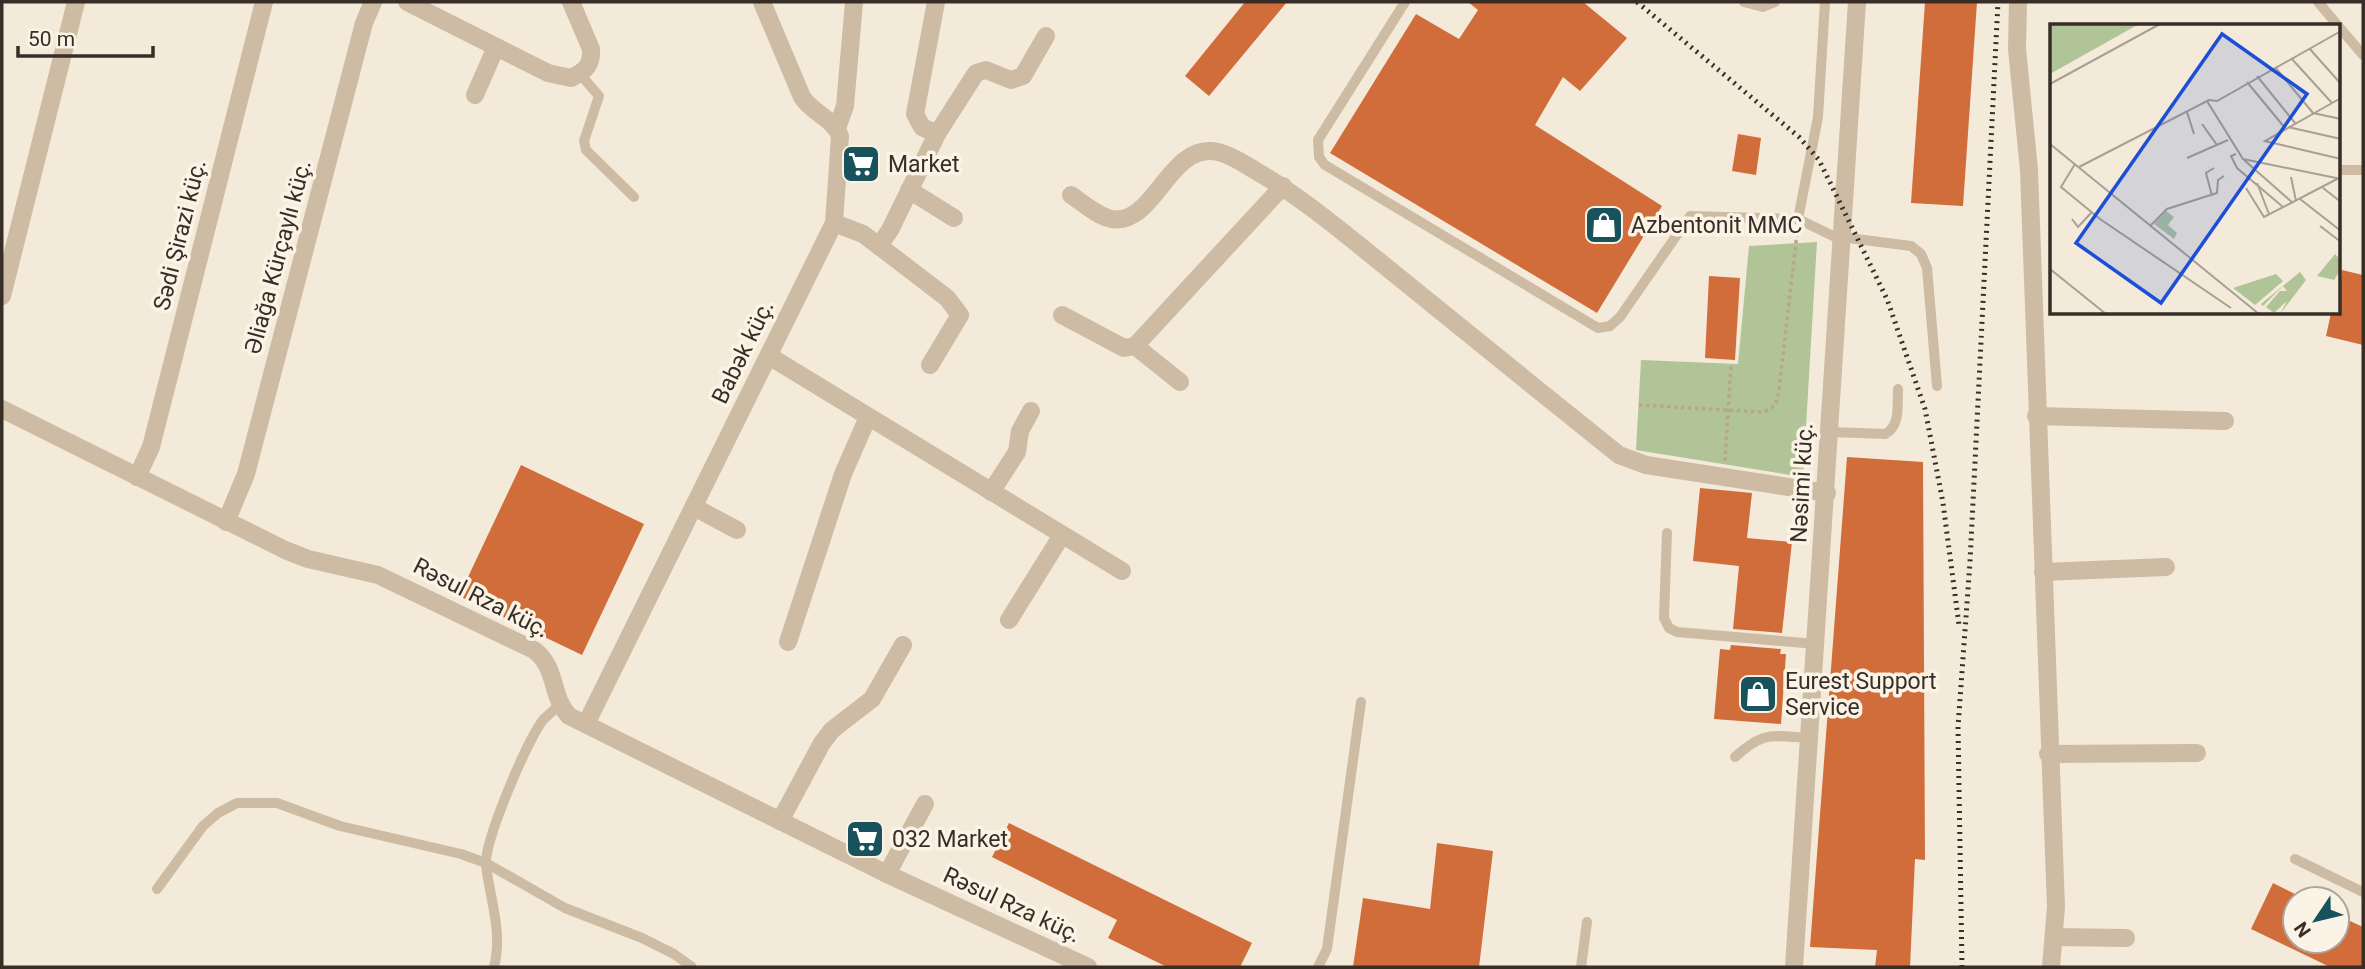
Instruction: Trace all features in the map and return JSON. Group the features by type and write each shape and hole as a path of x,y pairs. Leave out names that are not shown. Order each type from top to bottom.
{"street":[{"path":"2,296 76,2"},
{"name":"Sədi Şirazi küç.","path":"137,477 151,447 264,2"},
{"name":"Əliağa Kürçaylı küç.","path":"226,522 246,474 364,23 373,2"},
{"path":"407,2 560,78 571,78 588,68 591,49 571,2"},
{"path":"762,2 806,104 837,128"},
{"name":"Babək küç.","path":"586,724 834,223 841,144 837,128 845,106 854,2"},
{"path":"936,2 915,114 922,127 937,134"},
{"name":"Nəsimi küç.","path":"1794,967 1857,2"},
{"path":"2018,2 2017,49 2029,170 2048,754 2056,907 2051,967"},
{"path":"880,246 937,134 976,73 986,70 1011,80 1023,76 1046,36"},
{"path":"475,95 496,47"},
{"path":"1071,195 1103,217 1115,220 1129,217 1140,209 1184,160 1207,152 1233,158 1283,186 1619,455 1646,465 1827,493"},
{"path":"1062,315 1124,348 1135,346 1283,186"},
{"path":"909,190 954,218"},
{"path":"834,223 863,234 880,246 947,298 960,315 930,365"},
{"path":"1135,346 1180,382"},
{"path":"769,356 1122,571"},
{"name":"Rəsul Rza küç.","path":"2,409 226,522 308,559 354,568 406,586 534,650 551,668 559,705 569,716 887,874 1088,967"},
{"path":"991,492 1017,452 1020,431 1031,411"},
{"path":"788,642 843,474 868,416"},
{"path":"2036,416 2225,421"},
{"path":"694,508 737,530"},
{"path":"1009,620 1062,535"},
{"path":"2043,572 2166,567"},
{"path":"780,821 822,743 832,730 872,699 903,645"},
{"path":"2048,754 2197,753"},
{"path":"887,874 925,804"},
{"path":"2054,937 2126,938"}],"lane":[{"path":"1405,2 1318,140 1319,157 1325,165 1598,328 1610,326 1620,317 1690,216 1798,219 1841,237 1911,246 1920,254 1927,268 1937,386"},
{"path":"1744,2 1763,7 1774,2"},
{"path":"1798,219 1818,117 1825,2"},
{"path":"2318,2 2337,24"},
{"path":"2340,28 2363,55"},
{"path":"580,74 599,96 584,141 586,150 634,197"},
{"path":"2340,170 2363,170"},
{"path":"1830,432 1885,434 1891,431 1896,425 1898,389"},
{"path":"1667,533 1664,618 1669,628 1677,632 1816,645"},
{"path":"1318,967 1329,939 1362,702"},
{"path":"494,967 497,927 486,863 492,834 528,748 543,720 559,705"},
{"path":"1735,757 1754,739 1764,736 1810,738"},
{"path":"157,889 203,827 218,813 237,803 277,803 340,826 461,853 486,863 565,908 642,938 674,954 692,967"},
{"path":"2295,859 2363,892"},
{"path":"1581,967 1587,922"}],"path":[{"path":"1639,405 1728,411 1771,410 1776,404 1798,219"},
{"path":"1724,477 1731,364"}],"green space":[{"path":"1817,242 1803,477 1636,450 1641,360 1738,364 1749,246"}],"building":[{"path":"1245,2 1287,2 1209,96 1185,76"},
{"path":"1468,2 1583,2 1627,38 1580,91 1563,77 1535,125 1662,206 1597,313 1330,153 1416,14 1459,39 1478,10"},
{"path":"1925,2 1977,2 1963,206 1911,203"},
{"path":"1738,134 1761,138 1756,175 1732,171"},
{"path":"2342,270 2363,275 2363,345 2326,336 2331,315 2340,315"},
{"path":"1709,276 1740,278 1735,360 1705,358"},
{"path":"1847,457 1923,462 1925,860 1915,859 1910,967 1875,967 1877,950 1810,947"},
{"path":"521,465 644,524 582,655 459,596"},
{"path":"1700,488 1752,493 1747,538 1792,542 1782,633 1733,629 1739,566 1693,561"},
{"path":"1731,645 1781,649 1780,654 1786,654 1781,724 1714,719 1720,649 1730,650"},
{"path":"1009,823 1252,943 1240,967 1167,967 1108,938 1117,920 992,857"},
{"path":"1437,843 1493,851 1479,967 1353,967 1363,898 1430,909"},
{"path":"2273,883 2281,887 2281,943 2251,929"},
{"path":"2351,921 2363,927 2363,967 2330,967 2305,955 2351,955"}],"railway":[{"path":"1637,2 1799,137 1819,160 1887,299 1925,409 1943,503 1959,625"},
{"path":"1962,967 1958,727 1970,562 1998,2"}],"place":[{"name":"Market","path":"861,164"},
{"name":"Azbentonit MMC","path":"1604,225"},
{"name":"Eurest Support Service","path":"1758,694"},
{"name":"032 Market","path":"865,839"}]}
